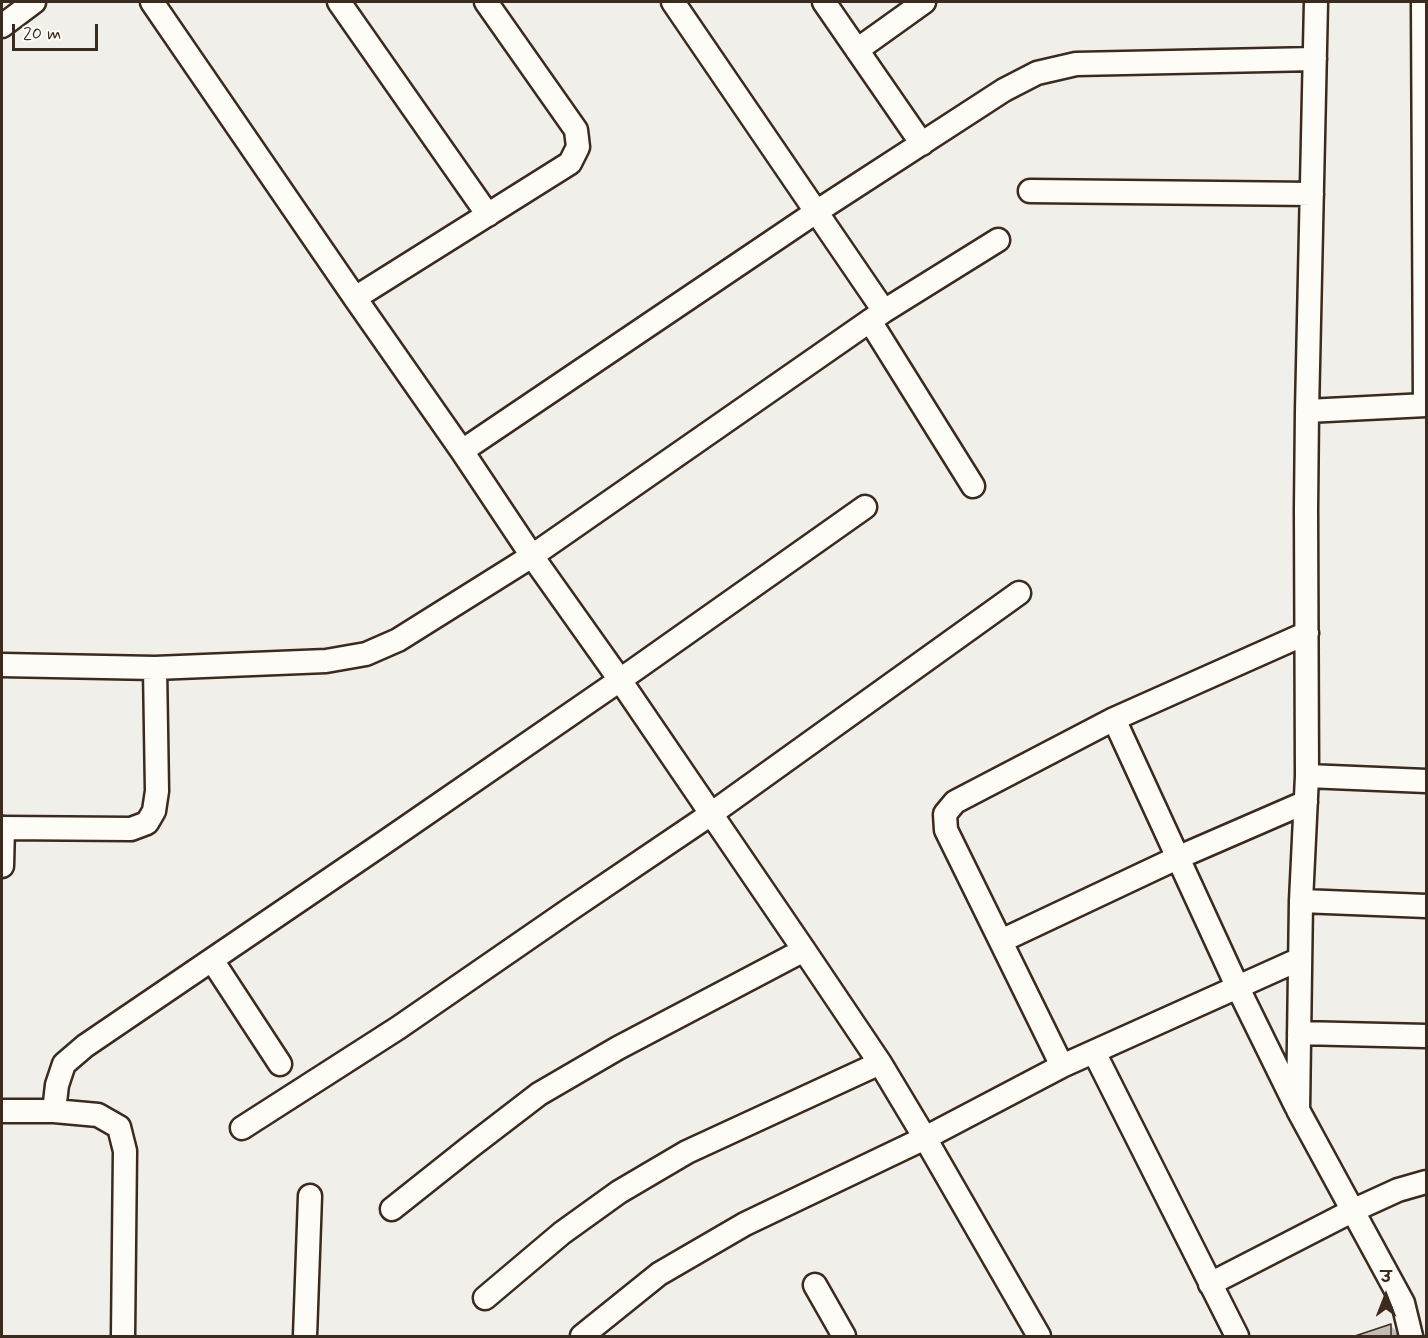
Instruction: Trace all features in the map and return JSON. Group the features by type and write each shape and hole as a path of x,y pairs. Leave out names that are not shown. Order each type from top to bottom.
{"street":[{"path":"152,2 532,556 620,680 880,1063 1039,1336"},
{"path":"339,2 488,215"},
{"path":"355,298 570,163 578,147 576,130 486,2"},
{"path":"673,2 816,212 973,486"},
{"path":"824,2 922,144"},
{"path":"857,50 924,2"},
{"path":"1298,1110 1301,902 1307,776 1307,411 1316,2"},
{"path":"1307,411 1426,405 1423,2"},
{"path":"2,26 30,3"},
{"path":"462,451 816,212 1004,90 1037,73 1076,64 1315,58"},
{"path":"1030,191 1312,194"},
{"path":"2,665 155,668 326,661 366,654 398,640 532,556 877,316 998,240"},
{"path":"54,1111 57,1085 64,1064 85,1046 386,842 865,507"},
{"path":"242,1128 398,1028 711,814 1019,592"},
{"path":"1062,1066 946,830 945,814 955,802 1114,719 1307,633"},
{"path":"2,866 2,828 131,829 147,823 154,811 157,790 155,668"},
{"path":"1114,719 1237,986 1298,1110 1403,1303 1411,1336"},
{"path":"1307,776 1426,781"},
{"path":"1001,941 1177,858 1306,802"},
{"path":"1301,902 1426,906"},
{"path":"392,1209 539,1094 618,1048 804,950"},
{"path":"582,1336 659,1274 745,1224 924,1138 1062,1066 1300,958"},
{"path":"212,960 280,1064"},
{"path":"1299,1033 1426,1035"},
{"path":"1094,1052 1237,1336"},
{"path":"485,1298 562,1233 619,1192 687,1152 880,1063"},
{"path":"2,1111 54,1111 98,1115 119,1127 124,1151 123,1336"},
{"path":"1210,1284 1352,1211 1398,1190 1426,1182"},
{"path":"305,1336 310,1196"},
{"path":"815,1285 844,1336"}],"building":[{"path":"1391,1324 1391,1336 1355,1336"}]}
